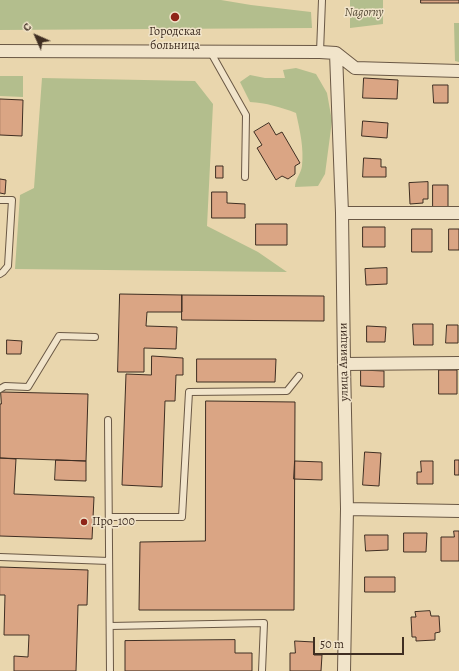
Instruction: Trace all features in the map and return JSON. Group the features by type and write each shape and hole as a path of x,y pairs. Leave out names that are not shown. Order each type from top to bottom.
{"street":[{"path":"0,50 320,52 336,53 354,68 459,71"},
{"name":"улица Авиации","path":"336,53 342,213 347,509 344,671"},
{"path":"342,213 459,213"},
{"path":"344,364 459,363"},
{"path":"347,509 459,511"}],"lane":[{"path":"320,52 322,0"},
{"path":"210,51 246,115 245,177"},
{"path":"0,200 12,200 8,266 4,272 0,274"},
{"path":"0,389 5,386 28,387 59,336 95,337"},
{"path":"109,517 182,517 189,392 287,391 299,376"},
{"path":"108,420 110,671"},
{"path":"0,557 109,561"},
{"path":"110,626 264,623 262,671"}],"green space":[{"name":"Городская больница","path":"0,0 221,0 311,12 312,28 0,30"},
{"name":"Nagorny","path":"350,0 383,0 383,24 350,28"},
{"path":"454,23 459,23 459,62 455,61"},
{"path":"296,68 316,74 327,93 332,121 325,174 318,186 295,187 301,169 302,159 301,140 296,113 262,103 250,102 240,82 250,75 265,78 285,78 283,70"},
{"path":"0,76 23,76 23,97 0,96"},
{"path":"42,78 195,81 213,104 207,226 258,252 287,272 15,269 20,195 34,188"}],"building":[{"path":"421,0 459,0 459,3 421,3"},
{"path":"364,78 398,80 397,99 363,98"},
{"path":"433,85 448,85 448,103 434,103"},
{"path":"0,99 23,100 22,136 0,135"},
{"path":"363,121 388,123 387,138 362,136"},
{"path":"269,123 276,135 282,132 300,163 295,166 295,174 288,179 282,176 276,180 257,148 262,145 254,132"},
{"path":"364,158 381,159 381,167 386,167 386,177 363,177"},
{"path":"216,166 223,166 223,178 216,178"},
{"path":"0,179 6,180 5,194 0,193"},
{"path":"428,182 428,199 423,199 423,203 410,204 409,183"},
{"path":"433,185 448,185 448,208 433,207"},
{"path":"212,192 227,192 227,203 245,204 245,218 212,218"},
{"path":"256,224 287,224 287,245 256,245"},
{"path":"363,227 385,227 385,247 363,247"},
{"path":"412,229 432,229 432,252 412,252"},
{"path":"449,229 459,229 459,250 449,250"},
{"path":"387,268 387,284 366,285 365,269"},
{"path":"120,294 182,295 182,312 147,312 146,326 177,327 176,349 144,348 144,372 118,372"},
{"path":"182,295 324,296 324,321 182,320"},
{"path":"413,324 433,324 433,345 414,345"},
{"path":"447,325 458,325 458,343 446,343"},
{"path":"367,326 386,327 385,342 367,342"},
{"path":"7,340 22,341 21,354 7,354"},
{"path":"152,356 183,358 183,375 176,375 175,401 165,401 162,487 122,485 126,374 151,375"},
{"path":"197,359 276,359 275,382 197,382"},
{"path":"361,370 384,371 384,387 361,386"},
{"path":"439,370 457,370 457,394 439,394"},
{"path":"1,392 88,394 86,461 0,458"},
{"path":"206,401 295,402 294,610 139,610 140,542 205,541"},
{"path":"365,452 381,453 379,486 363,485"},
{"path":"0,458 16,459 14,494 94,497 92,539 0,536"},
{"path":"56,460 86,461 86,481 55,480"},
{"path":"455,460 459,460 459,475 455,475"},
{"path":"295,461 322,462 322,480 294,479"},
{"path":"421,461 433,461 433,484 417,484 417,472 421,472"},
{"path":"454,531 459,531 459,561 441,561 441,537 454,537"},
{"path":"404,533 427,533 426,552 404,552"},
{"path":"365,535 388,535 388,550 366,551"},
{"path":"0,567 88,570 87,605 78,605 76,671 14,671 14,656 28,657 29,635 4,635 5,595 0,595"},
{"path":"365,577 395,577 395,592 365,592"},
{"path":"430,611 431,616 439,616 440,632 435,633 435,640 416,641 416,637 412,637 411,617 416,617 415,612"},
{"path":"235,640 235,653 252,653 252,671 125,671 125,641"},
{"path":"295,641 314,642 314,655 322,655 321,671 290,671 290,653 295,653"}],"place":[{"name":"Городская больница","path":"175,17"},
{"name":"Про_100","path":"84,522"}]}
